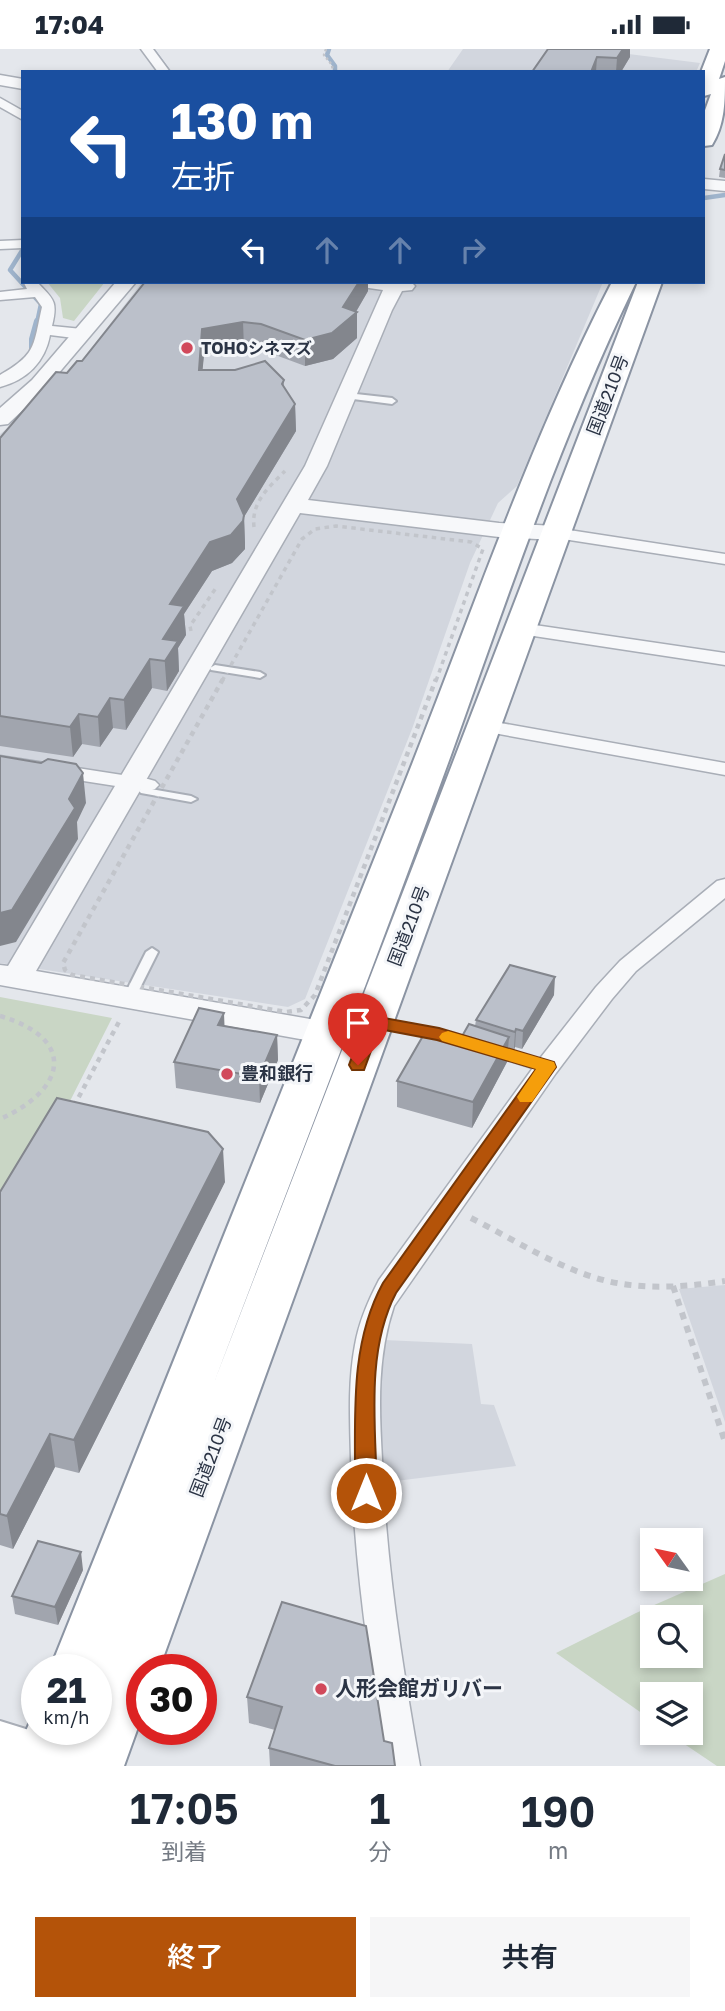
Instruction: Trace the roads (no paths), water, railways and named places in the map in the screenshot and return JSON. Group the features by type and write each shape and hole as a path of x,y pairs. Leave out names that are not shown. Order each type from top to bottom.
{"highway":[{"path":"705,136 715,101 720,49"},
{"path":"715,101 725,83"},
{"name":"国道210号","path":"51,1755 370,1031 521,629 530,529 591,348 623,284"},
{"name":"国道210号","path":"84,1654 433,756 530,529 649,284"}],"street":[{"path":"147,49 163,70"},
{"path":"0,81 21,84"},
{"path":"0,102 21,115"},
{"path":"705,184 725,186"},
{"path":"0,245 21,244"},
{"path":"0,419 39,384 124,284"},
{"path":"370,1031 325,1033 18,978 221,669 356,397 401,284"},
{"path":"145,788 304,499 382,310 401,284"},
{"path":"0,296 34,287 49,307 39,353 35,359 0,382"},
{"path":"44,330 82,334"},
{"path":"304,499 530,529 725,559"},
{"path":"521,629 725,659"},
{"path":"484,726 725,769"},
{"path":"0,762 145,788"},
{"path":"403,1766 382,1642 367,1513 366,1371 372,1331 383,1299 547,1067 628,966 725,886"}],"lane":[{"path":"356,397 392,401"},
{"path":"221,669 260,675"},
{"path":"145,788 191,799"},
{"path":"129,999 152,952"},
{"path":"370,1031 451,1038"},
{"path":"475,1045 547,1067"}],"waterway":[{"path":"152,49 168,70"},
{"path":"329,49 327,55 335,70"},
{"path":"705,198 725,195"},
{"path":"21,252 10,270 21,282"},
{"path":"23,284 41,304 37,323"},
{"path":"32,352 37,321"}],"place":[{"name":"TOHOシネマズ","path":"187,348"},
{"name":"豊和銀行","path":"227,1074"},
{"name":"人形会館ガリバー","path":"321,1689"}]}
